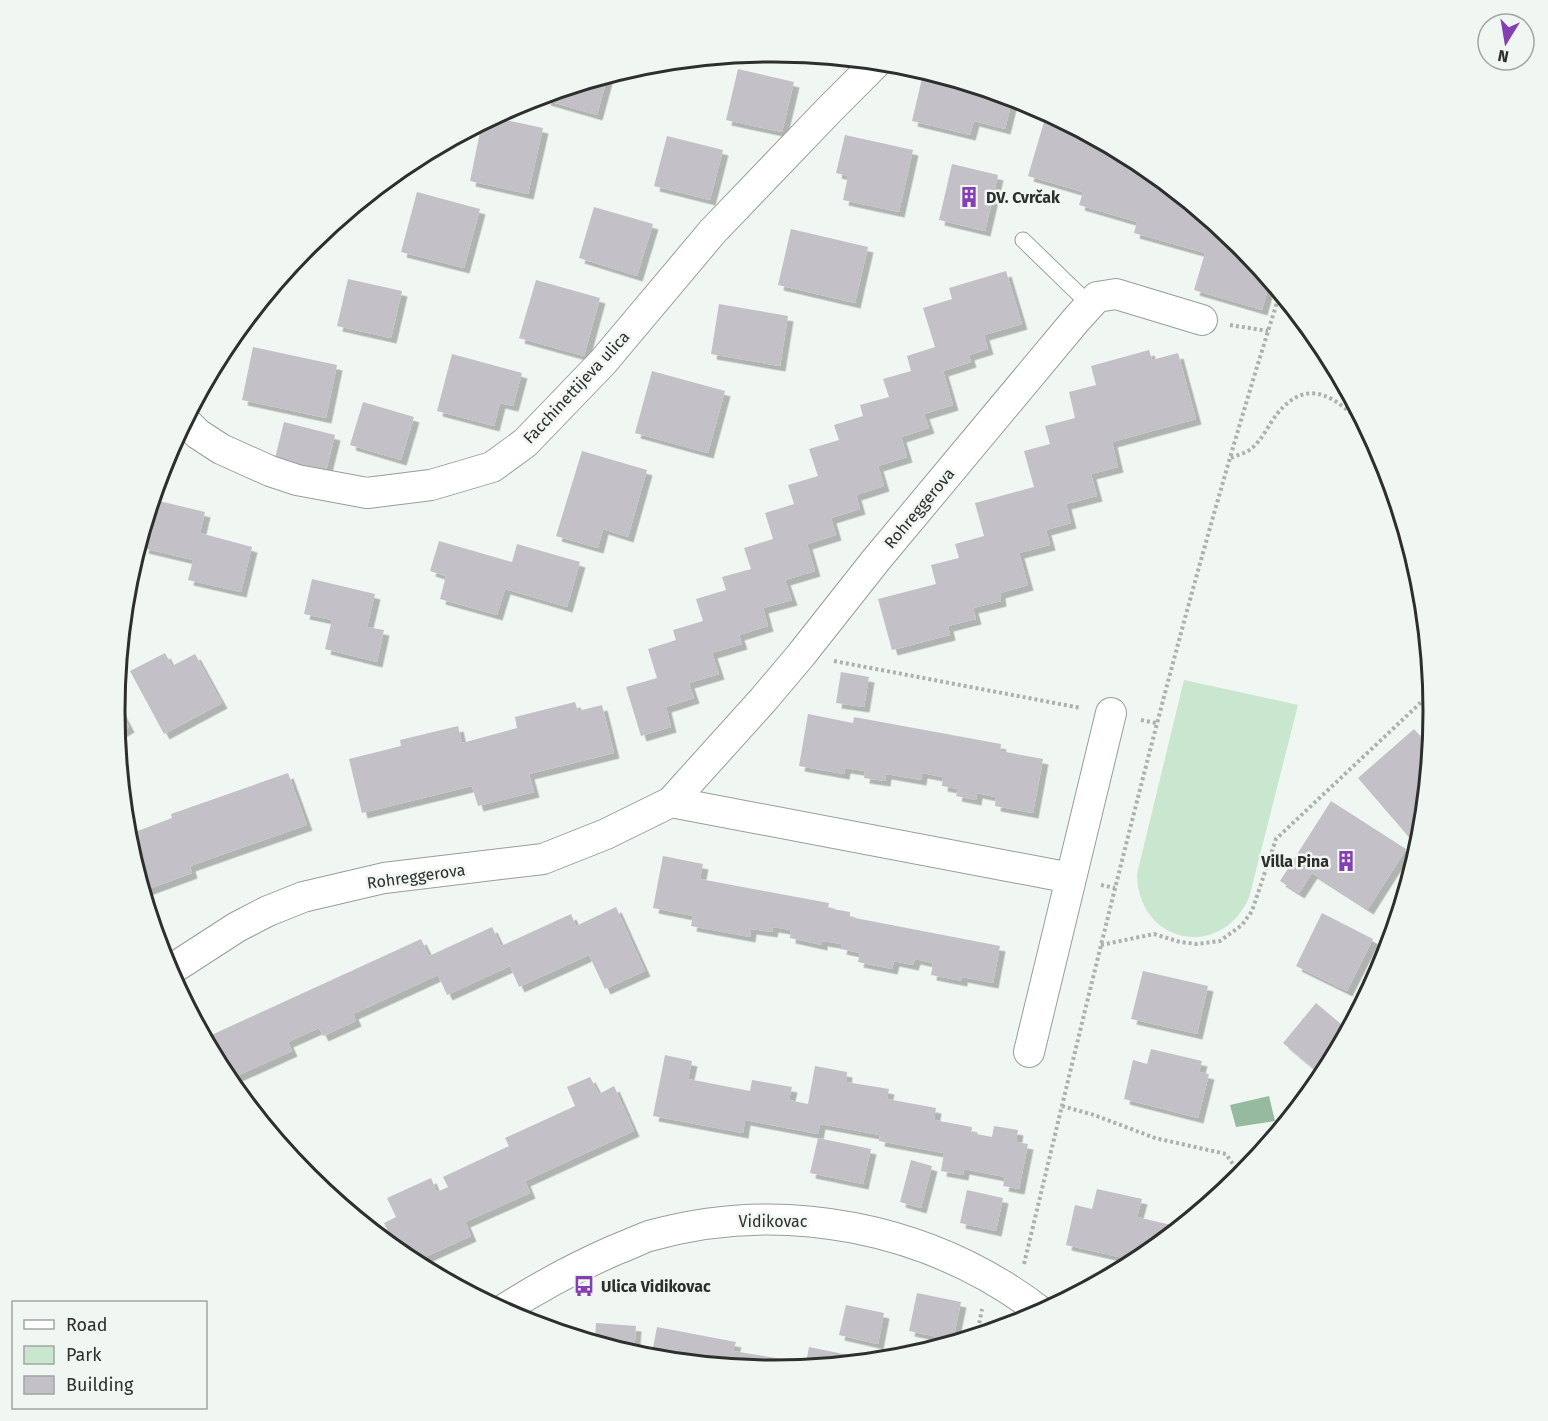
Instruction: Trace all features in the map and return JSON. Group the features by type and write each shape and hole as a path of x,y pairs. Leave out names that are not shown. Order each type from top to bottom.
{"street":[{"name":"Facchinettijeva ulica","path":"190,426 221,449 270,471 297,480 367,494 431,485 492,467 525,443 596,370 713,231 870,69"},
{"name":"Rohreggerova","path":"177,966 237,927 303,897 384,878 543,859 606,834 671,802 801,655 876,560 1097,297 1116,294 1202,320"},
{"path":"1029,1052 1111,713"},
{"path":"671,802 1071,878"},
{"name":"Vidikovac","path":"512,1304 551,1280 647,1237 704,1223 769,1218 830,1223 882,1234 960,1262 1014,1292 1032,1306"}],"lane":[{"path":"1023,240 1090,305"}],"path":[{"path":"1022,1272 1156,723 1277,301"},
{"path":"1202,320 1268,331"},
{"path":"1231,458 1252,448 1289,401 1309,393 1329,396 1349,410"},
{"path":"801,655 1071,707"},
{"path":"1101,945 1154,934 1180,942 1197,944 1220,940 1242,925 1252,911 1276,839 1423,701"},
{"path":"1142,720 1156,723"},
{"path":"1102,885 1115,888"},
{"path":"1062,1106 1094,1115 1155,1138 1226,1154 1235,1167"},
{"path":"978,1326 982,1305"}],"green space":[{"path":"1184,680 1298,705 1249,898 1236,918 1219,931 1201,937 1182,936 1165,929 1151,916 1141,898 1137,874"}],"shaded area":[{"path":"1269,1096 1275,1121 1236,1127 1230,1105"}],"building":[{"path":"738,69 794,82 782,132 726,120"},
{"path":"922,79 983,96 1011,107 1005,129 974,121 970,135 912,121"},
{"path":"605,84 597,115 550,102"},
{"path":"506,120 543,128 528,194 470,181 480,132"},
{"path":"1044,121 1098,148 1169,196 1233,252 1268,290 1262,310 1194,290 1205,253 1134,233 1137,222 1079,205 1083,192 1028,176"},
{"path":"845,135 913,150 899,212 843,200 848,176 836,173"},
{"path":"667,136 723,150 710,200 654,186"},
{"name":"DV. Cvrčak","path":"952,164 998,175 985,231 939,220"},
{"path":"417,192 480,209 464,268 401,252"},
{"path":"594,207 653,224 637,276 579,258"},
{"path":"791,229 868,247 855,303 778,285"},
{"path":"1006,271 1022,324 984,335 988,349 969,355 971,362 943,371 953,405 924,414 929,428 901,437 907,457 878,466 884,486 856,495 860,509 831,518 836,535 807,544 815,571 785,580 792,600 763,608 768,626 739,635 742,644 712,653 719,674 689,683 694,698 666,707 671,727 641,736 626,687 657,678 648,649 676,640 673,630 703,621 696,599 726,590 722,577 751,569 744,548 773,539 765,513 794,504 788,485 818,476 809,449 839,440 834,425 863,416 860,405 889,397 883,379 911,371 907,356 935,347 923,308 952,299 949,288"},
{"path":"348,279 402,291 391,338 337,326"},
{"path":"536,280 600,298 584,356 519,338"},
{"path":"719,304 788,316 780,366 711,354"},
{"path":"253,347 337,365 326,418 242,400"},
{"path":"1149,350 1152,360 1178,353 1196,419 1112,442 1118,467 1091,474 1097,496 1066,504 1071,523 1046,530 1050,545 1019,553 1028,585 1000,593 1001,601 973,608 976,619 948,626 950,635 892,650 878,599 936,584 931,565 959,558 955,544 984,536 975,503 1034,487 1024,451 1050,444 1045,426 1075,418 1069,392 1096,385 1091,366"},
{"path":"452,354 522,373 513,406 500,403 494,426 437,411"},
{"path":"652,371 725,391 708,453 635,433"},
{"path":"363,402 414,417 401,460 350,445"},
{"path":"284,422 335,435 326,471 275,458"},
{"path":"582,451 647,470 628,537 603,529 598,548 556,536"},
{"path":"159,501 205,512 200,533 252,547 241,592 188,580 193,560 146,549"},
{"path":"439,541 512,562 517,544 580,562 567,607 505,589 497,615 440,599 446,576 430,571"},
{"path":"312,579 375,594 367,627 384,630 377,662 325,649 332,620 304,614"},
{"path":"165,653 172,666 195,654 222,703 164,734 130,671"},
{"path":"841,672 869,677 864,707 836,703"},
{"path":"575,702 578,711 602,705 614,753 529,774 534,792 478,806 472,786 362,813 349,759 401,746 400,740 458,726 462,743 517,728 515,717"},
{"path":"808,714 853,723 854,717 1001,744 1000,751 1043,759 1033,813 995,806 996,797 977,793 976,800 956,796 958,789 942,786 943,777 922,773 921,780 886,774 885,781 864,778 865,771 845,768 844,774 799,766"},
{"path":"1414,729 1422,738 1411,839 1358,778"},
{"path":"288,773 307,825 190,866 192,873 150,888 136,832 172,818 171,814"},
{"name":"Villa Pina","path":"1331,801 1406,849 1368,909 1312,873 1299,893 1280,881"},
{"path":"663,856 703,864 700,879 829,903 828,908 850,912 850,917 1000,946 993,983 962,977 962,981 931,975 933,963 915,959 913,965 894,961 892,969 858,962 860,953 841,949 842,944 822,941 822,945 790,938 791,930 773,927 772,932 751,929 750,937 691,926 693,916 653,908"},
{"path":"616,907 645,971 605,989 589,955 519,987 510,966 447,995 438,975 353,1014 356,1021 323,1036 319,1028 288,1042 292,1051 237,1076 212,1035 421,939 429,956 492,927 501,946 571,914 576,926"},
{"path":"1322,913 1373,939 1347,991 1296,966"},
{"path":"1143,971 1208,986 1197,1034 1131,1019"},
{"path":"1316,1003 1342,1025 1315,1070 1283,1043"},
{"path":"1151,1049 1202,1061 1199,1072 1209,1074 1198,1118 1124,1099 1133,1060 1147,1064"},
{"path":"665,1055 692,1061 688,1079 750,1091 752,1080 792,1087 789,1100 808,1104 815,1066 847,1072 846,1082 889,1089 887,1099 936,1108 934,1120 972,1127 971,1133 992,1137 994,1126 1018,1130 1016,1142 1028,1144 1019,1189 1003,1186 1005,1177 964,1169 963,1175 941,1171 944,1153 879,1141 880,1135 820,1124 818,1134 745,1120 743,1133 653,1116"},
{"path":"590,1077 599,1094 614,1086 634,1131 525,1181 530,1193 465,1222 471,1236 424,1257 388,1232 384,1223 396,1217 387,1198 431,1178 437,1192 448,1187 443,1177 509,1146 505,1138 575,1106 567,1087"},
{"path":"818,1138 871,1149 863,1184 810,1173"},
{"path":"911,1160 932,1166 921,1208 900,1202"},
{"path":"1097,1189 1142,1199 1137,1217 1170,1225 1123,1258 1066,1245 1075,1205 1092,1209"},
{"path":"967,1190 1003,1198 996,1231 960,1223"},
{"path":"917,1293 961,1302 954,1333 940,1337 909,1331"},
{"path":"846,1305 884,1313 878,1344 839,1335"},
{"path":"596,1323 636,1326 635,1344 595,1334"},
{"path":"657,1327 736,1342 733,1351 785,1359 732,1358 653,1348"},
{"path":"809,1347 848,1355 807,1358"}],"place":[{"name":"DV. Cvrčak","path":"969,197"},
{"name":"Villa Pina","path":"1346,861"},
{"name":"Ulica Vidikovac","path":"584,1286"}]}
